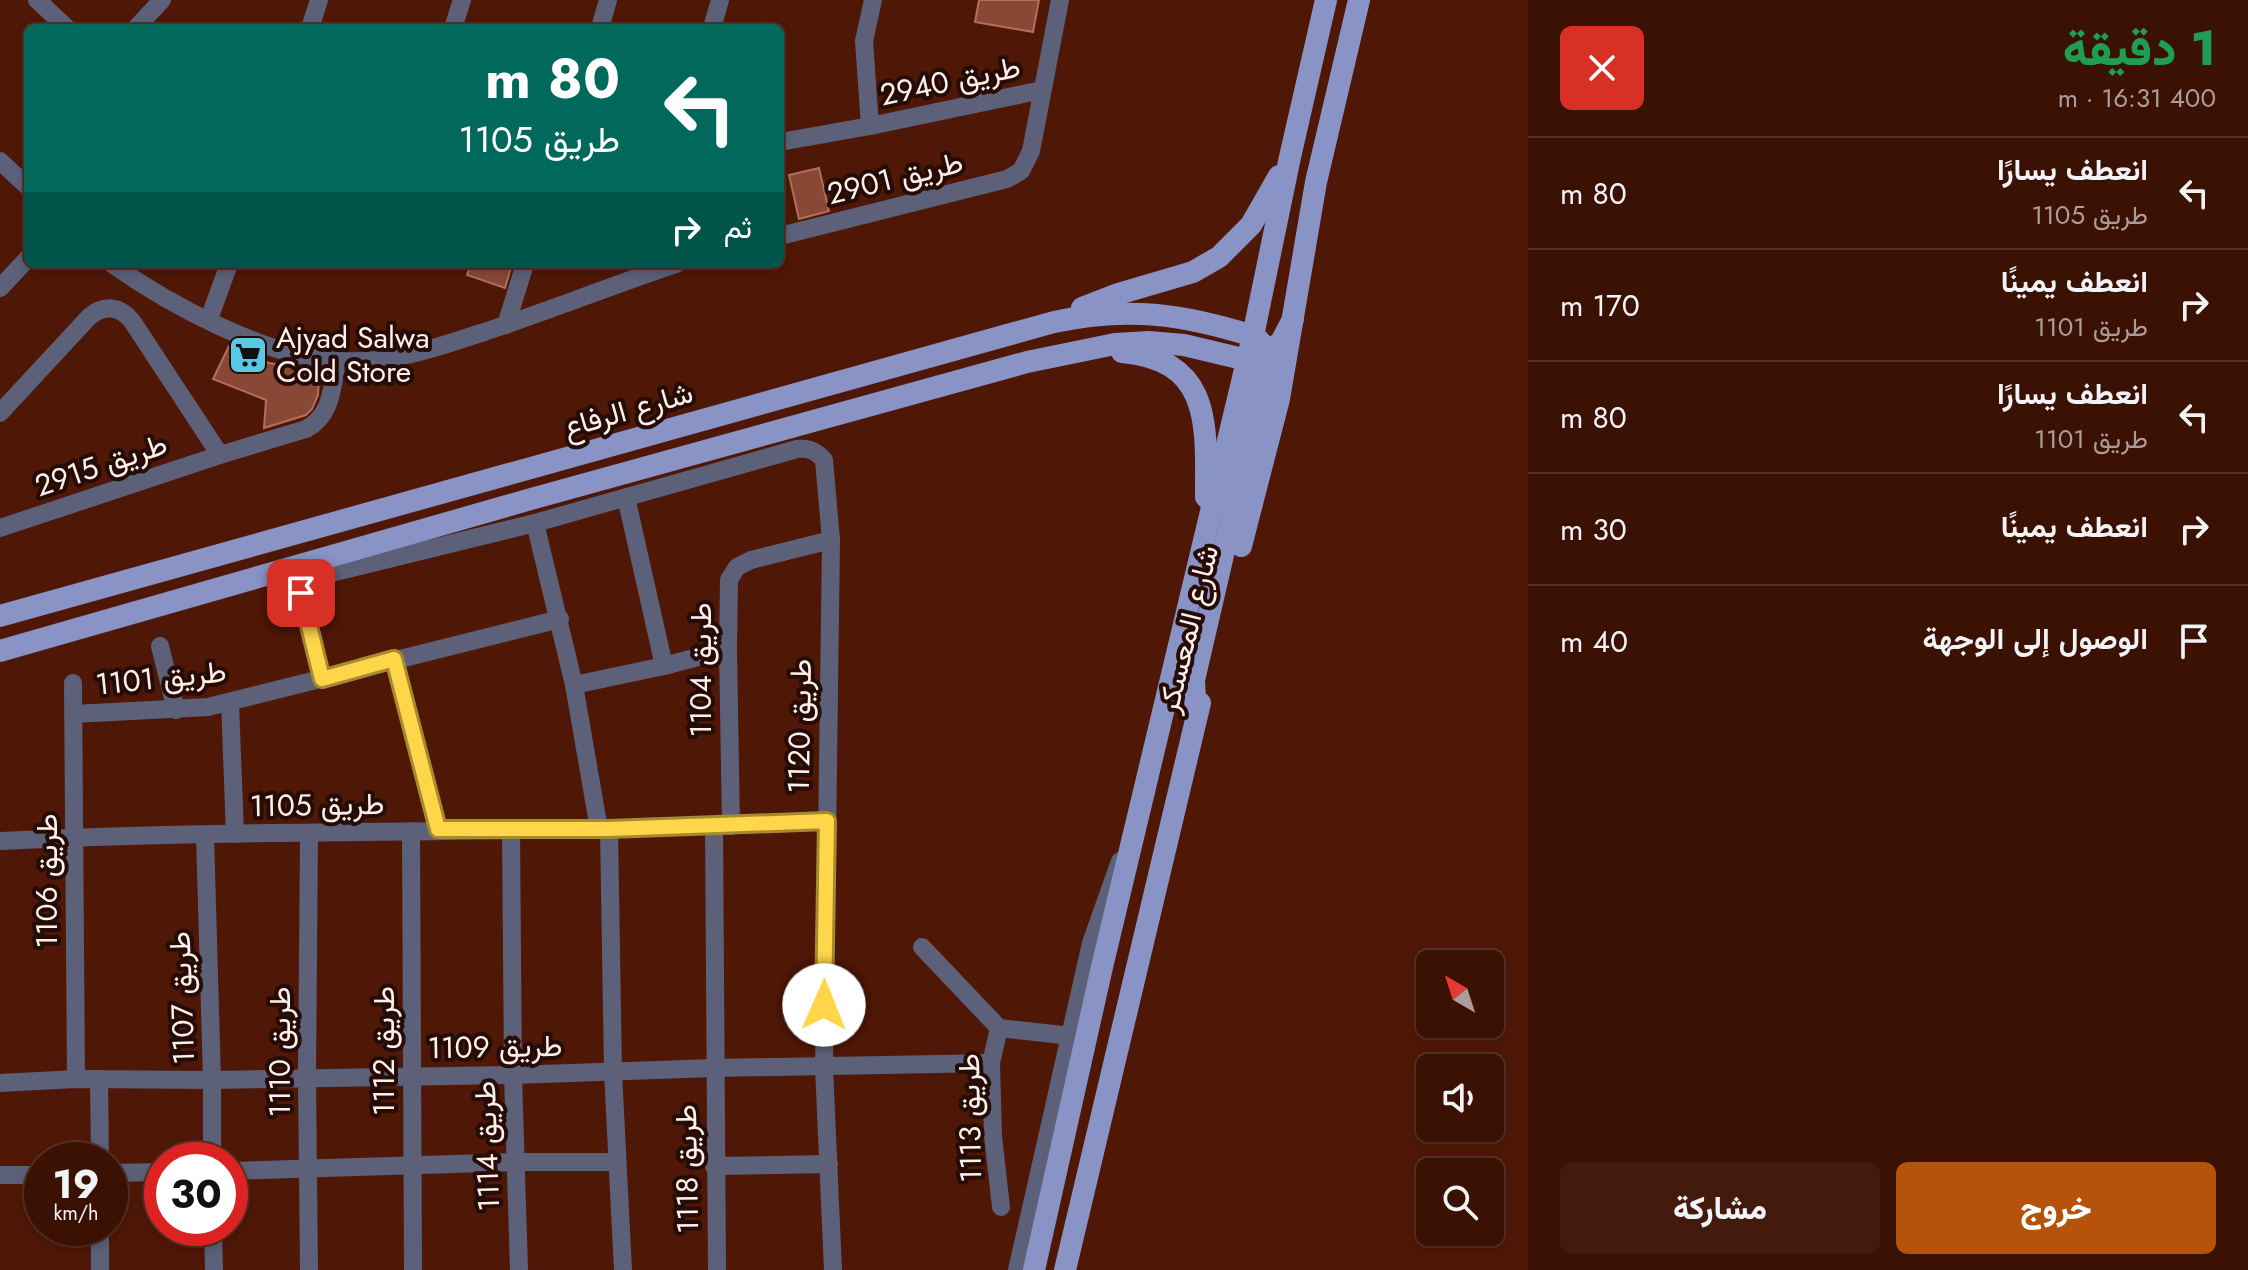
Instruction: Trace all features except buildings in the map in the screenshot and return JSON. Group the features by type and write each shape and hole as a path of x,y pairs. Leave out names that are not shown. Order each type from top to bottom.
{"main road":[{"name":"شارع المعسكر","path":"1024,1266 1102,967 1206,535 1256,349 1290,157 1326,0"},
{"name":"شارع المعسكر","path":"1065,1270 1196,717 1279,399 1316,182 1359,0"},
{"path":"1054,322 1118,294 1193,272 1219,257 1251,225 1290,157"},
{"name":"شارع الرفاع","path":"0,616 1054,322 1111,312 1197,319 1256,349"},
{"path":"1196,717 1194,680 1257,411 1256,349 1281,342 1293,319"},
{"name":"شارع الرفاع","path":"0,651 1027,362 1115,344 1149,342 1256,349"},
{"path":"1081,351 1145,355 1166,364 1191,387 1202,408 1206,430 1206,535"}],"street":[{"path":"37,0 63,24"},
{"path":"140,24 162,0"},
{"path":"311,24 319,0"},
{"path":"454,24 462,0"},
{"path":"601,24 608,0"},
{"path":"713,24 720,0"},
{"name":"طريق 2940","path":"870,126 864,41 873,0"},
{"path":"1042,90 1060,0"},
{"name":"طريق 2940","path":"784,141 1042,90"},
{"name":"طريق 2901","path":"784,235 1007,179 1021,171 1031,151 1042,90"},
{"path":"0,161 24,183"},
{"path":"0,288 24,262"},
{"path":"118,268 157,293 275,348 337,361 400,357 426,351 506,325 641,270"},
{"path":"209,319 228,268"},
{"path":"506,325 524,268"},
{"name":"طريق 2915","path":"0,413 89,317 101,309 115,309 132,321 220,455"},
{"name":"طريق 2915","path":"0,528 299,432 318,421 329,406 337,361"},
{"name":"طريق 1120","path":"626,497 797,449 807,448 817,452 824,460 831,540 824,1067 833,1270"},
{"path":"322,679 301,593 307,579 535,523 626,497 664,666"},
{"path":"535,523 560,619 604,829 623,1270"},
{"name":"طريق 1104","path":"714,1068 729,580 737,567 751,560 831,540"},
{"name":"طريق 1101","path":"74,714 208,707 560,619"},
{"path":"160,646 176,710"},
{"path":"574,685 728,649"},
{"path":"394,659 438,829"},
{"name":"طريق 1106","path":"73,683 76,1079"},
{"path":"230,702 235,834"},
{"path":"1002,1270 1024,1266 1071,1036 1101,910 1142,806"},
{"name":"طريق 1105","path":"0,841 438,829 604,829 827,821"},
{"name":"طريق 1114","path":"511,829 513,1075 519,1270"},
{"name":"طريق 1112","path":"411,831 413,1270"},
{"name":"طريق 1110","path":"309,833 309,1270"},
{"name":"طريق 1107","path":"205,835 212,1142"},
{"path":"922,947 999,1028 1071,1036"},
{"name":"طريق 1113","path":"999,1028 991,1063 993,1136 1001,1207"},
{"name":"طريق 1109","path":"0,1083 76,1079 513,1075 991,1063"},
{"name":"طريق 1118","path":"714,1068 717,1270"},
{"path":"99,1079 100,1142"},
{"path":"248,1170 617,1162"},
{"path":"714,1166 829,1164"},
{"path":"0,1175 24,1175"},
{"path":"100,1246 100,1270"},
{"path":"213,1246 214,1270"}],"place":[{"name":"Ajyad Salwa Cold Store","path":"248,355"}],"route":[{"path":"301,593 322,679 394,659 438,829 609,829 827,821 824,1005"}]}
